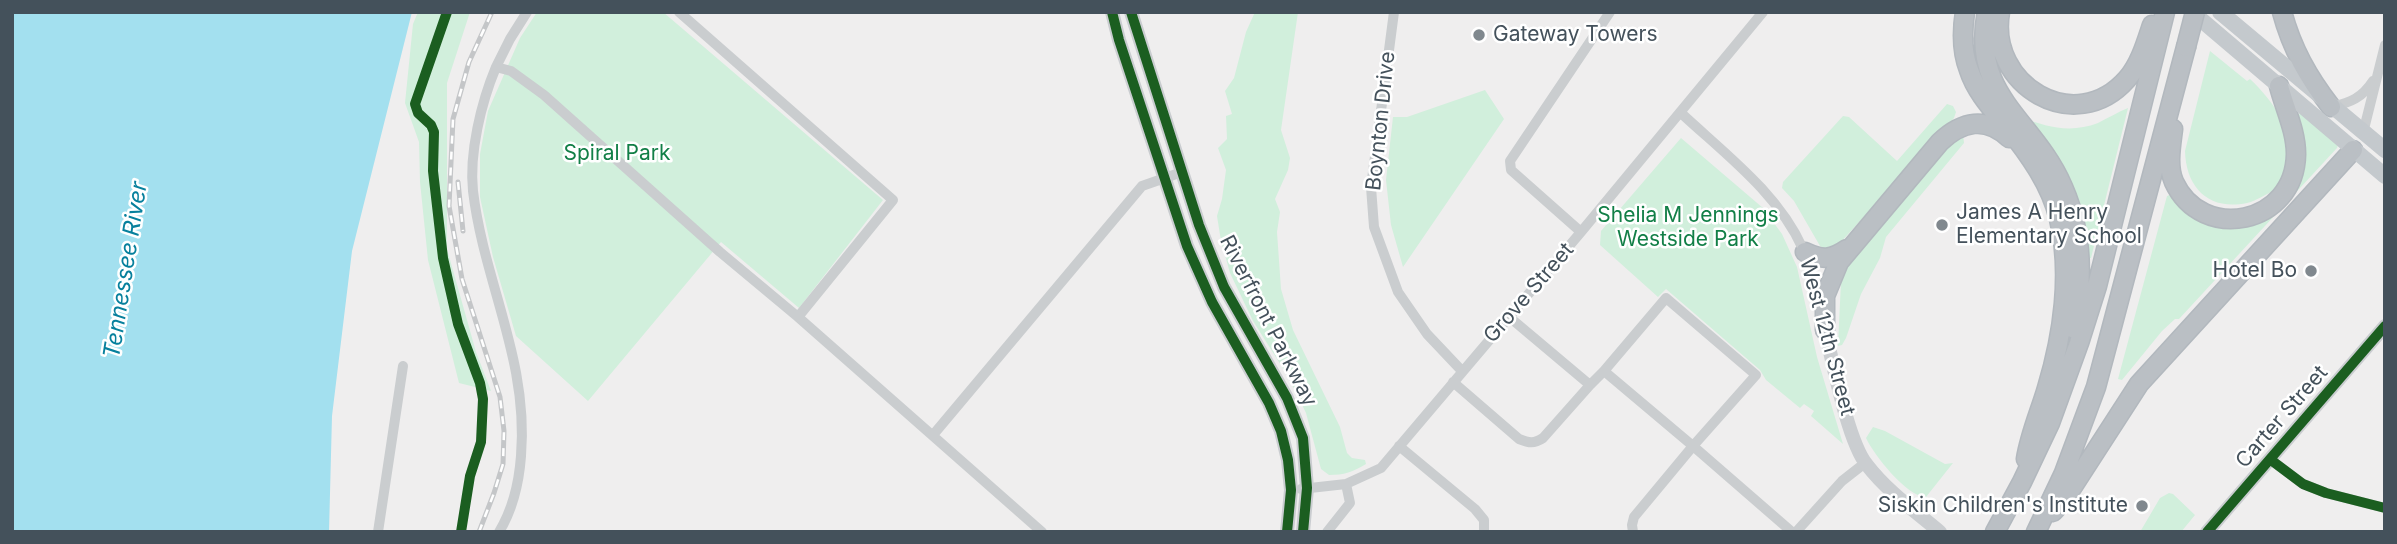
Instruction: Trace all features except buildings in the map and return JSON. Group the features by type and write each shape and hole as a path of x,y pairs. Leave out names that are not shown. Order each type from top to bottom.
{"highway":[{"path":"1965,12 1964,47 1974,83 2022,145 2044,181 2059,216 2063,242 2064,297 2056,355 2029,438 2022,482"},
{"path":"1987,12 1984,42 1988,72 1996,90 2039,144 2063,186 2072,209 2080,255 2080,280 2068,378"},
{"path":"2000,12 2000,44 2019,81 2047,99 2073,106 2101,99 2127,78 2159,17"},
{"path":"2037,529 2064,473 2096,387 2194,12"},
{"path":"2282,12 2288,36 2303,67 2331,107"},
{"path":"1995,532 2022,482 2068,378 2096,286 2159,17"},
{"path":"2186,47 2172,131 2172,174 2174,182 2187,200 2214,216 2235,220 2253,216 2271,207 2287,187 2295,166 2295,143 2279,86"},
{"path":"1825,330 1824,304 1829,281 1839,262 1940,142 1960,126 1978,123 1999,130 2014,142 2044,181"},
{"path":"2037,529 2064,499 2138,384 2353,150"},
{"path":"1805,253 1820,260 1833,258 1850,247"}],"main road":[{"name":"Riverfront Parkway","path":"1112,12 1187,246 1212,302 1269,402 1281,431 1291,490 1287,532"},
{"name":"Riverfront Parkway","path":"1131,12 1199,225 1224,287 1291,408 1303,438 1307,488 1303,532"},
{"path":"2194,12 2385,176"},
{"path":"2220,12 2385,150"},
{"name":"Carter Street","path":"2207,532 2379,342 2385,326"},
{"name":"West 12th Street","path":"1825,330 1850,428 1865,463 1889,488 1940,532"}],"street":[{"path":"499,532 516,495 523,436 522,400 513,350 482,242 473,189 474,161 480,113 496,67 527,12"},
{"path":"679,12 893,200 797,317"},
{"name":"Boynton Drive","path":"1394,12 1371,187 1374,227 1398,292 1427,334 1462,371"},
{"path":"1581,232 1511,170 1510,160 1610,12"},
{"name":"Grove Street","path":"1291,490 1346,484 1381,468 1763,12"},
{"path":"2363,132 2385,45"},
{"path":"496,67 511,71 544,95 1042,532"},
{"path":"2331,107 2354,102 2364,95 2377,75"},
{"name":"West 12th Street","path":"1681,113 1772,198 1793,227 1805,253 1825,330"},
{"path":"933,435 1143,186 1182,172"},
{"path":"1453,382 1520,439 1528,443 1537,442 1604,371 1665,298 1756,375 1641,508 1632,528"},
{"path":"1508,316 1590,385"},
{"path":"379,532 403,366"},
{"path":"1604,371 1794,532 1842,481 1865,463"},
{"path":"1399,446 1475,509 1484,520 1483,532"},
{"path":"2271,460 2303,484 2326,493 2385,508"},
{"path":"1327,532 1350,503 1346,484"}],"green space":[{"path":"418,12 470,12 447,83 447,249 476,352 491,391 459,383 428,260 419,142 405,103 413,24"},
{"name":"Spiral Park","path":"537,12 663,12 883,200 799,308 721,242 588,401 516,336 493,257 480,197 480,154 488,111 520,38"},
{"path":"1255,12 1298,12 1281,130 1290,158 1288,170 1275,199 1280,212 1277,232 1281,289 1293,330 1340,427 1347,453 1352,458 1365,460 1366,464 1344,474 1329,475 1321,469 1306,413 1289,378 1253,321 1230,273 1221,241 1217,216 1226,170 1218,148 1227,139 1226,116 1232,114 1225,91 1234,78 1246,32"},
{"path":"2210,51 2259,88 2274,107 2288,140 2287,168 2277,190 2247,203 2233,205 2211,200 2195,186 2186,164 2185,151"},
{"path":"1485,90 1504,119 1403,267 1391,225 1386,180 1393,117 1407,117"},
{"path":"1947,104 1953,106 1956,112 1954,118 1840,243 1833,249 1826,250 1820,246 1794,201 1782,188 1783,182 1843,116 1849,117 1897,161"},
{"path":"2128,108 2091,258 2086,258 2022,117 2050,126 2079,128 2098,123"},
{"path":"2300,112 2338,145 2337,148 2179,319 2175,319 2162,331 2122,380 2118,379 2167,196 2172,194 2184,207 2208,223 2226,228 2247,225 2281,206"},
{"path":"1963,134 1964,143 1886,237 1880,258 1861,294 1846,338 1842,345 1838,346 1841,281 1861,239 1939,148"},
{"name":"Shelia M Jennings Westside Park","path":"1681,138 1763,208 1782,234 1797,267 1817,357 1843,444 1811,416 1814,411 1804,404 1800,408 1766,380 1760,370 1666,289 1658,297 1600,245 1601,231"},
{"path":"1873,427 1945,464 1953,463 1926,497 1918,495 1901,483 1876,454 1866,438"},
{"path":"2169,493 2195,515 2181,532 2140,532 2160,498"}],"water":[{"name":"Tennessee River","path":"12,12 412,12 352,251 332,416 329,532 12,532"}],"railway":[{"path":"479,532 503,464 504,431 500,397 462,279 449,206 453,119 469,62 492,12"},
{"path":"458,182 463,231"}],"cycle path":[{"path":"447,12 415,104 418,113 431,125 434,132 433,171 443,258 458,324 480,383 483,399 481,442 470,476 461,532"},
{"path":"1112,12 1187,246 1212,302 1269,403 1281,431 1291,490 1287,532"},
{"path":"1131,12 1199,225 1224,287 1287,398 1303,438 1307,488 1303,532"},
{"path":"2207,532 2385,326"},
{"path":"2271,460 2303,484 2326,493 2385,508"}],"place":[{"name":"Gateway Towers","path":"1479,35"},
{"name":"James A Henry Elementary School","path":"1942,225"},
{"name":"Hotel Bo","path":"2311,271"},
{"name":"Siskin Children's Institute","path":"2142,506"}]}
